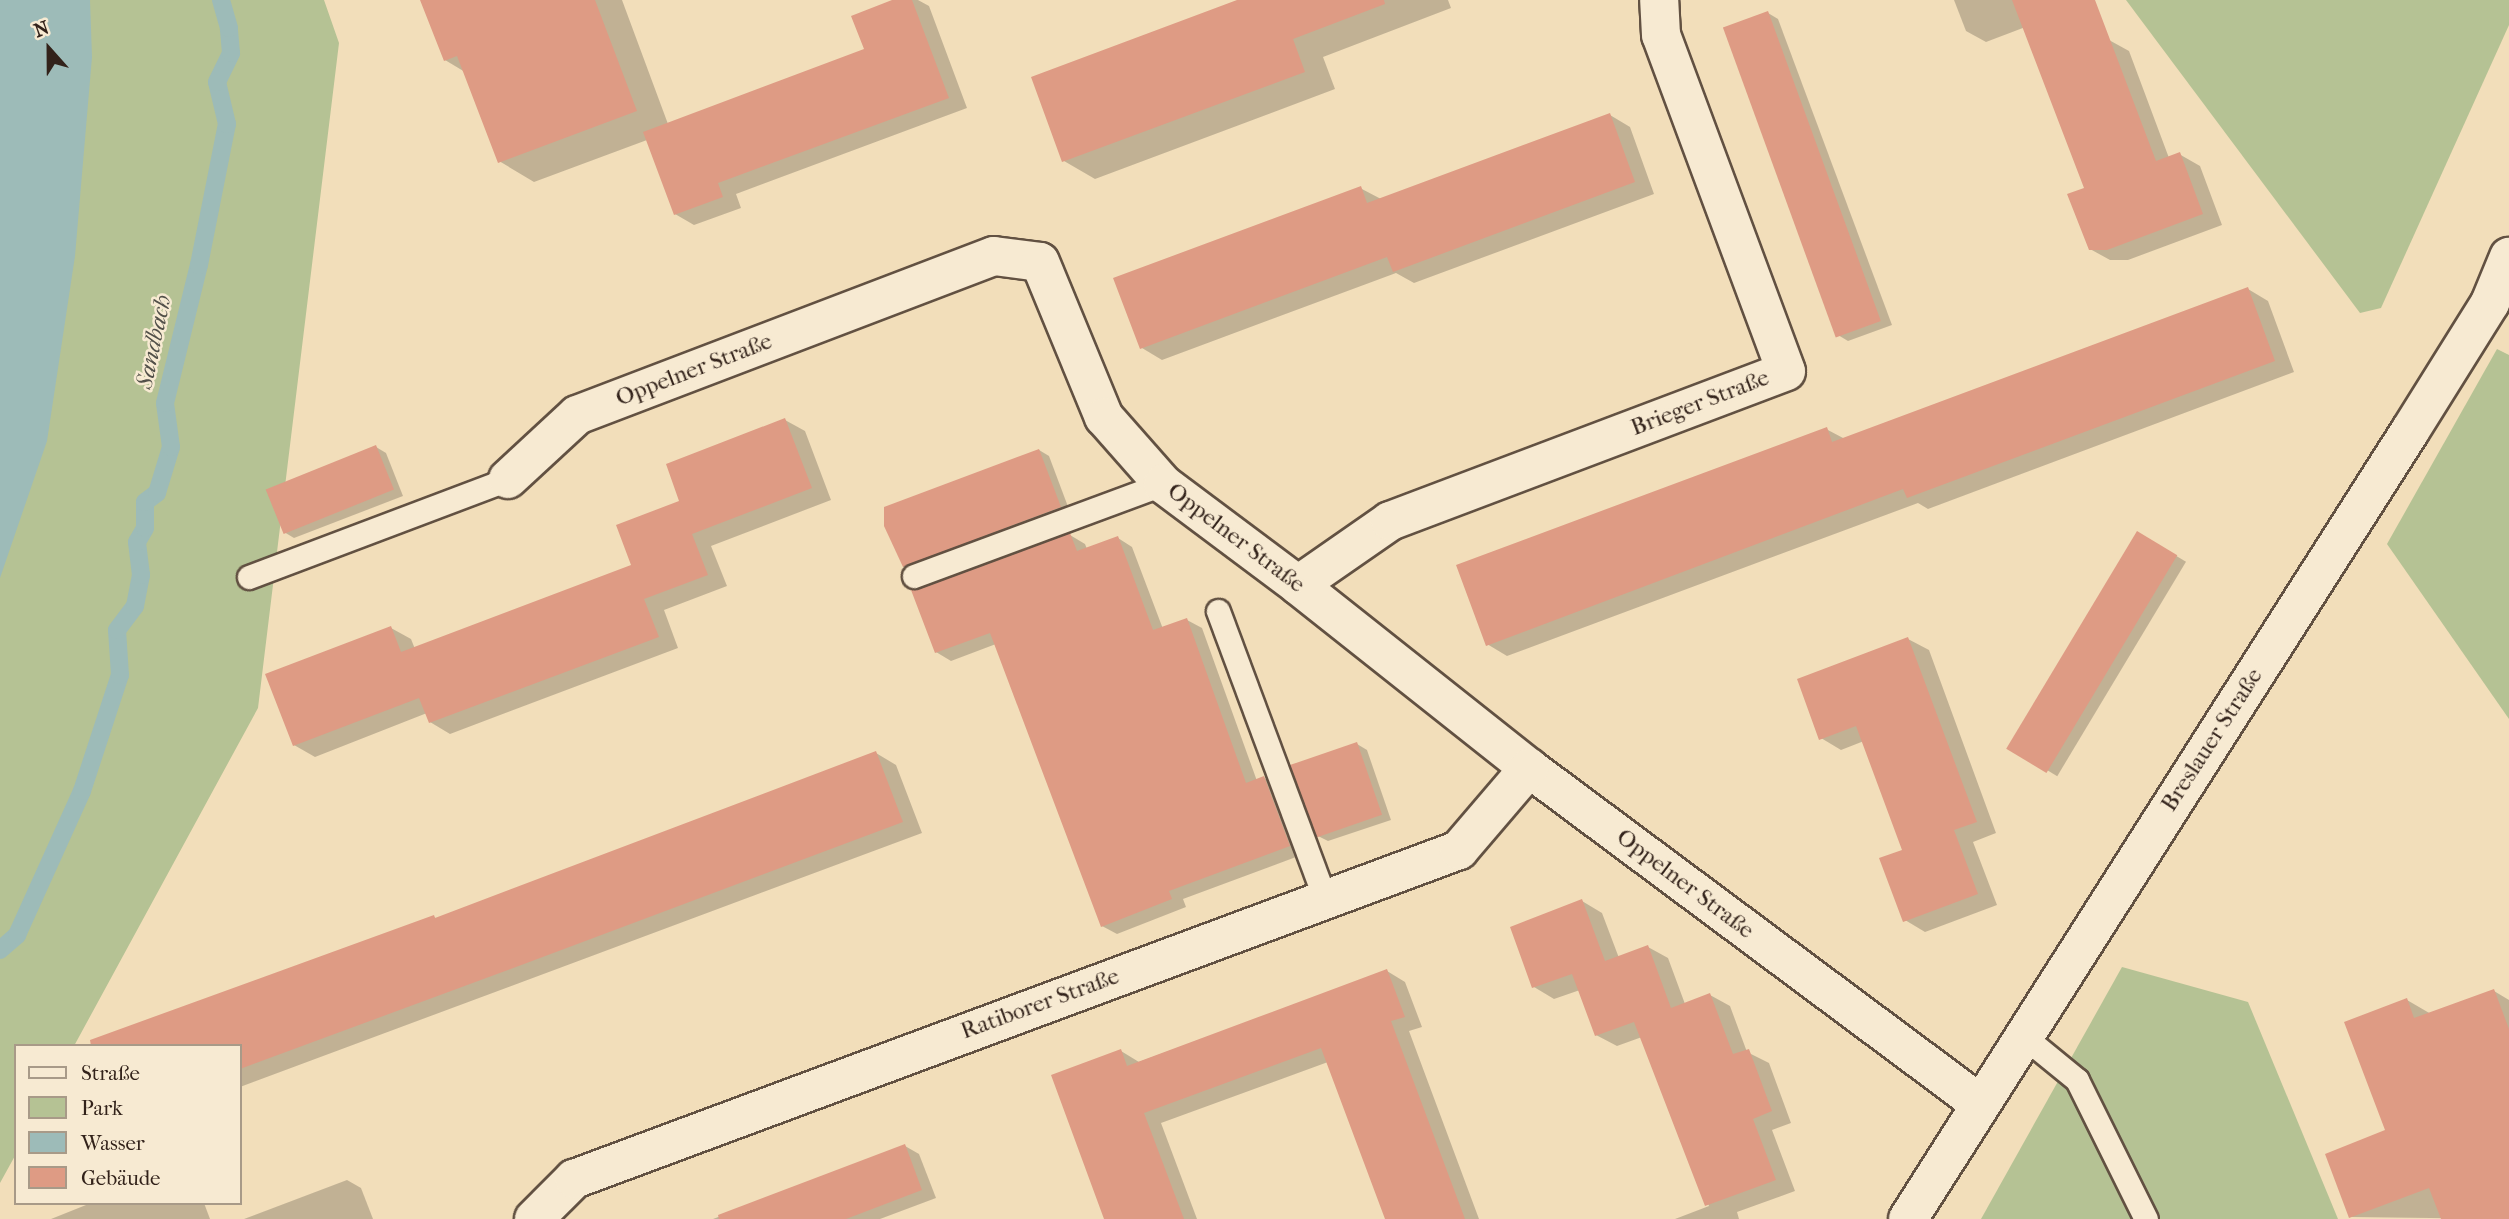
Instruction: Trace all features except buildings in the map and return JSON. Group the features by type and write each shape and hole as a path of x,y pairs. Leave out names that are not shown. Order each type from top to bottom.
{"street":[{"name":"Brieger Straße","path":"1298,584 1390,521 1786,371 1661,35 1659,0"},
{"name":"Oppelner Straße","path":"508,479 577,415 994,256 1040,262 1104,416 1163,484 1298,584 1529,768 1979,1103"},
{"name":"Breslauer Straße","path":"1908,1219 2022,1035 2499,309 2509,257"},
{"name":"Ratiborer Straße","path":"534,1219 574,1178 1459,850 1529,768"}],"lane":[{"path":"248,577 508,479"},
{"path":"914,576 1163,484"},
{"path":"1217,611 1325,899"},
{"path":"2022,1035 2077,1080 2146,1219"}],"green space":[{"path":"0,0 324,0 339,43 258,708 75,1044 14,1044 14,1158 0,1183"},
{"path":"2126,0 2509,0 2509,25 2381,308 2360,313"},
{"path":"2497,349 2509,355 2509,719 2387,544"},
{"path":"2122,967 2248,1002 2338,1219 1981,1219"}],"water":[{"path":"0,0 90,0 92,57 75,256 47,441 0,578"}],"waterway":[{"name":"Sandbach","path":"0,950 17,935 82,791 120,675 117,630 135,606 141,575 137,542 145,528 145,502 157,493 171,447 165,403 199,265 227,124 217,82 231,53 229,28 221,0"}]}
